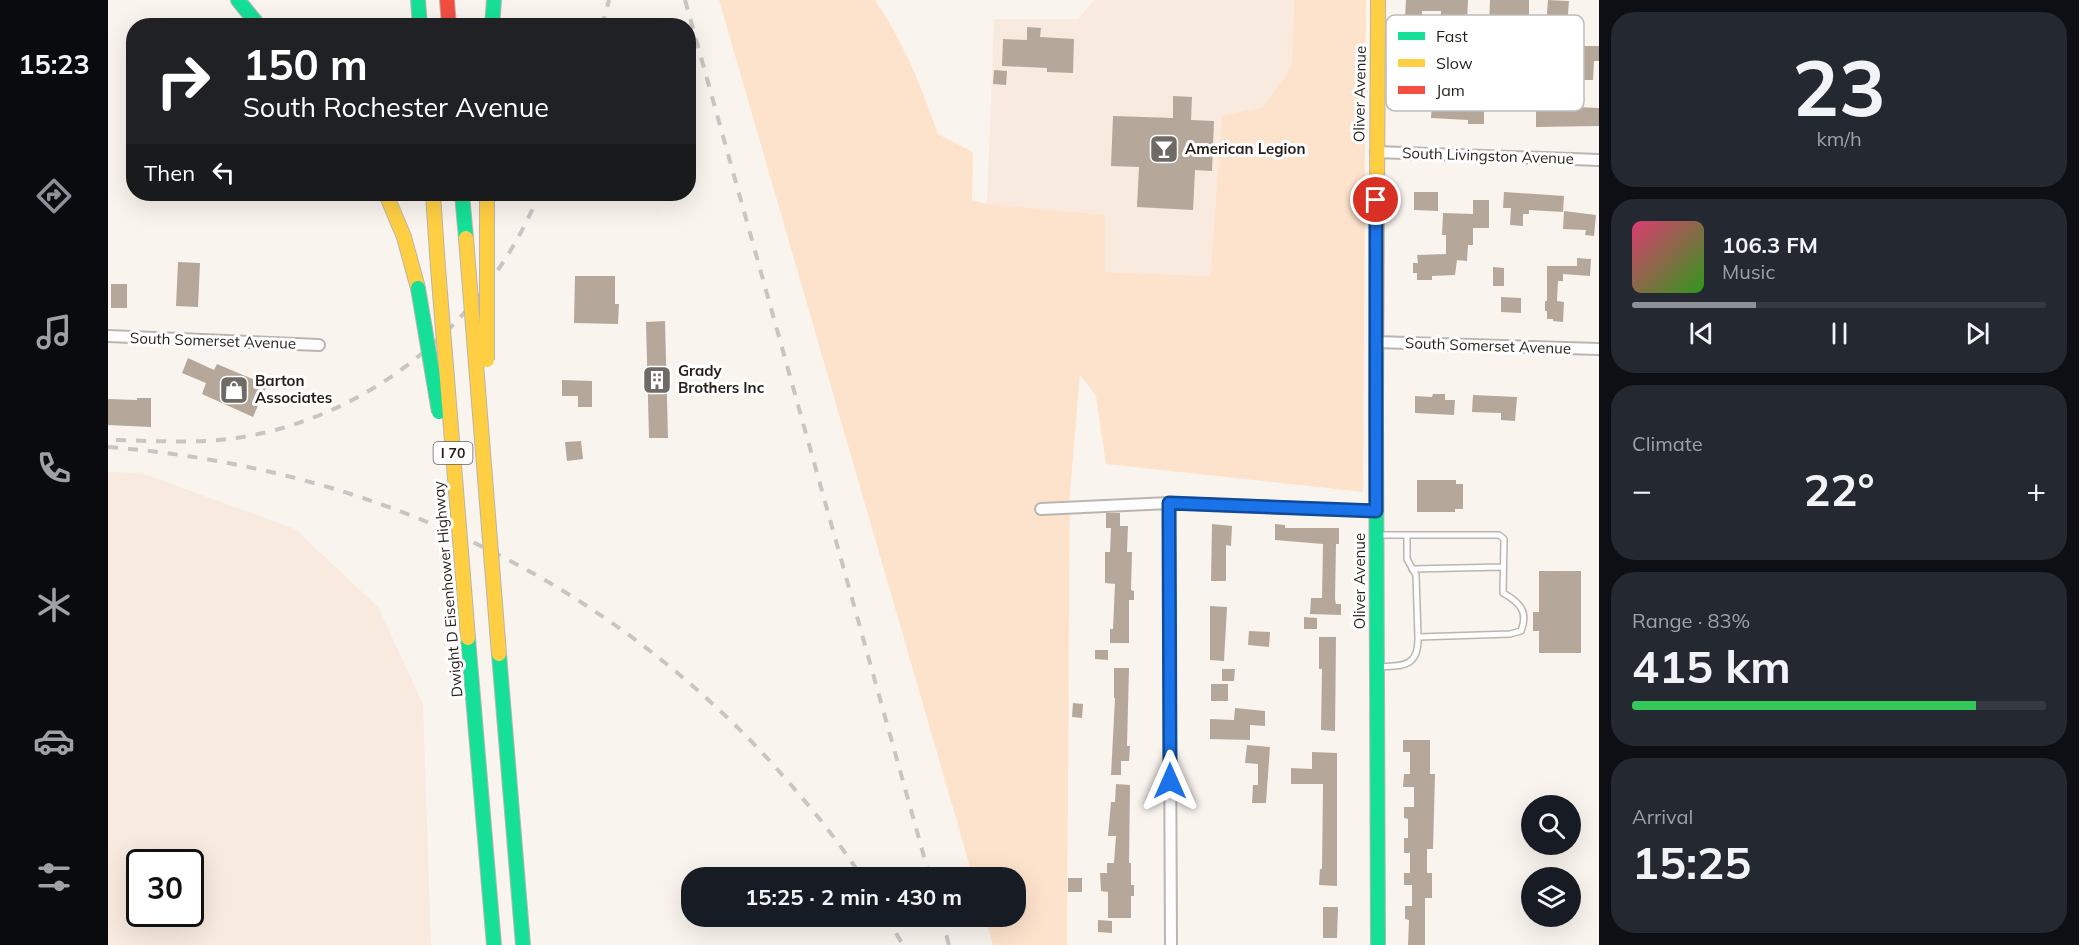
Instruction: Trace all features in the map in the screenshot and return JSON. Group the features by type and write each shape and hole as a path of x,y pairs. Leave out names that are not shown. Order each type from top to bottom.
{"main road":[{"path":"238,0 253,18"},
{"path":"418,0 419,18"},
{"path":"447,0 448,18"},
{"path":"493,18 494,0"},
{"name":"Oliver Avenue","path":"1378,0 1376,152 1378,945"},
{"path":"389,201 404,237 418,288 459,520"},
{"name":"Dwight D Eisenhower Highway","path":"433,201 494,945"},
{"name":"I 70","path":"463,201 523,945"},
{"path":"486,201 488,507"}],"street":[{"name":"South Livingston Avenue","path":"1376,152 1599,160"},
{"name":"South Somerset Avenue","path":"108,336 319,345"},
{"name":"South Somerset Avenue","path":"1376,342 1599,349"},
{"path":"1041,509 1169,503 1376,511"},
{"path":"1169,503 1171,945"}],"lane":[{"path":"1376,535 1500,535 1504,539 1503,592 1523,608 1524,622 1521,631 1510,634 1418,637"},
{"path":"1377,667 1405,665 1413,660 1418,651 1416,575 1407,558 1407,535"},
{"path":"1412,569 1503,567"}],"shaded area":[{"path":"719,0 875,0 911,65 938,134 973,152 972,200 987,204 1105,215 1105,272 1210,276 1222,116 1263,107 1285,77 1292,62 1294,0 1366,0 1363,492 1106,464 1096,396 1080,375 1070,492 1067,945 993,945 988,927 1026,927 1026,867 970,867"},
{"path":"1094,0 1294,0 1292,62 1285,77 1263,107 1222,117 1210,276 1104,272 987,204 994,19 1078,19"},
{"path":"108,472 141,473 295,529 378,607 423,704 431,945 108,945"}],"building":[{"path":"1406,0 1468,0 1467,15 1441,15 1441,11 1422,11 1422,15 1405,15"},
{"path":"1490,0 1529,0 1529,15 1489,15"},
{"path":"1548,0 1569,1 1568,15 1547,15"},
{"path":"1027,27 1041,28 1040,37 1074,39 1073,73 1047,72 1047,68 1002,66 1003,39 1027,40"},
{"path":"1584,46 1599,46 1599,61 1594,61 1593,80 1584,80"},
{"path":"994,70 1007,71 1006,85 993,84"},
{"path":"1173,96 1192,97 1191,120 1214,121 1212,171 1195,170 1193,210 1137,207 1139,167 1111,166 1113,116 1173,118"},
{"path":"1584,107 1599,108 1599,126 1536,127 1536,111 1584,111"},
{"path":"1431,111 1484,111 1484,124 1468,124 1468,120 1431,118"},
{"path":"1414,192 1438,192 1438,211 1414,210"},
{"path":"1504,192 1564,196 1563,212 1529,210 1529,214 1523,214 1523,226 1510,225 1511,208 1503,208"},
{"path":"1473,200 1489,200 1489,228 1473,228 1473,245 1468,245 1467,261 1457,260 1455,275 1432,276 1432,280 1417,280 1417,273 1413,273 1413,263 1418,263 1417,255 1446,254 1446,235 1442,235 1443,213 1473,214"},
{"path":"1564,211 1596,215 1594,236 1585,235 1586,230 1563,229"},
{"path":"1577,258 1591,259 1590,276 1563,274 1563,281 1558,281 1557,301 1564,302 1563,322 1547,319 1545,301 1547,301 1547,266 1577,266"},
{"path":"178,262 200,263 198,307 176,306"},
{"path":"1493,267 1504,268 1504,286 1493,286"},
{"path":"575,276 615,276 615,304 619,304 618,324 574,323"},
{"path":"111,284 127,284 127,308 111,308"},
{"path":"1501,297 1521,298 1521,313 1501,312"},
{"name":"Grady Brothers Inc","path":"665,321 668,438 649,438 646,322"},
{"name":"Barton Associates","path":"188,358 214,370 217,364 267,385 253,417 202,394 206,383 182,373"},
{"path":"562,380 592,381 592,407 578,407 578,396 562,396"},
{"path":"1433,394 1445,394 1445,400 1455,400 1454,415 1415,413 1415,396 1432,397"},
{"path":"1473,395 1517,397 1515,421 1501,420 1501,413 1472,412"},
{"path":"137,398 151,398 151,427 108,425 108,399 137,400"},
{"path":"581,441 583,459 567,461 565,442"},
{"path":"1417,480 1456,480 1456,484 1463,484 1463,509 1455,509 1455,512 1417,512"},
{"path":"1106,513 1120,513 1120,526 1128,526 1127,552 1132,552 1131,590 1134,591 1134,600 1129,600 1129,643 1110,643 1110,629 1113,629 1115,584 1105,583 1105,552 1110,552 1111,528 1106,528"},
{"path":"1212,524 1232,526 1231,546 1226,545 1226,581 1211,581"},
{"path":"1275,524 1285,525 1285,528 1339,528 1339,544 1336,544 1335,599 1336,604 1341,604 1341,615 1310,614 1311,598 1322,598 1323,544 1275,540"},
{"path":"1539,571 1581,571 1581,653 1539,653 1539,631 1533,631 1533,612 1539,612"},
{"path":"1210,606 1227,607 1224,661 1210,660"},
{"path":"1304,617 1317,618 1317,629 1304,629"},
{"path":"1249,631 1270,632 1269,647 1248,645"},
{"path":"1319,637 1336,637 1335,731 1321,730 1322,669 1319,669"},
{"path":"1095,650 1108,650 1108,660 1095,659"},
{"path":"1114,668 1129,668 1127,746 1130,746 1129,761 1121,761 1121,775 1111,775 1115,698"},
{"path":"1222,669 1235,669 1234,681 1222,681"},
{"path":"1211,684 1228,684 1228,701 1211,701"},
{"path":"1073,703 1083,704 1082,718 1072,717"},
{"path":"1235,708 1265,711 1265,726 1250,725 1250,740 1210,739 1210,719 1234,720"},
{"path":"1403,740 1430,740 1430,774 1435,774 1433,849 1427,849 1427,873 1432,873 1432,898 1425,898 1425,945 1408,945 1409,920 1405,919 1405,906 1412,906 1412,885 1404,885 1404,873 1410,873 1410,853 1404,853 1404,838 1408,838 1408,819 1404,818 1404,807 1414,807 1414,787 1403,787 1404,774 1410,774 1410,752 1403,752"},
{"path":"1247,745 1270,747 1266,803 1252,803 1253,785 1258,785 1258,764 1245,763"},
{"path":"1312,752 1337,753 1337,886 1319,885 1320,869 1322,869 1323,784 1291,784 1291,768 1312,769"},
{"path":"1116,784 1130,785 1129,863 1131,863 1131,885 1134,885 1134,896 1131,896 1131,918 1108,918 1108,892 1101,891 1100,873 1107,873 1107,863 1114,863 1116,836 1108,836 1111,802 1115,802"},
{"path":"1068,878 1082,878 1082,892 1068,892"},
{"path":"1323,907 1338,907 1337,938 1323,938"},
{"path":"1098,920 1112,921 1112,933 1098,932"}],"railway":[{"path":"604,18 609,0"},
{"path":"685,0 690,18"},
{"path":"696,39 927,867"},
{"path":"116,440 196,441 243,437 292,425 339,407 382,383 422,353 458,319 490,281 517,239 536,201"},
{"path":"108,447 202,458 294,478 383,505 468,540 550,583 628,634 701,693 794,788 855,867"},
{"path":"892,927 903,945"},
{"path":"944,927 949,945"}],"traffic: fast":[{"path":"238,0 253,18"},
{"path":"418,0 419,18"},
{"path":"493,18 494,0"},
{"path":"463,201 466,238"},
{"path":"418,288 439,412"},
{"path":"1376,410 1378,945"},
{"path":"468,638 494,945"},
{"path":"499,654 523,945"}],"traffic: slow":[{"path":"1376,410 1378,0"},
{"path":"389,201 404,237 418,288"},
{"path":"433,201 438,268"},
{"path":"487,201 487,216"},
{"path":"487,216 487,360"},
{"path":"466,238 499,654"},
{"path":"438,268 468,638"}],"traffic: jam":[{"path":"447,0 448,18"}],"place":[{"name":"American Legion","path":"1164,149"},
{"name":"Grady Brothers Inc","path":"657,380"},
{"name":"Barton Associates","path":"234,390"}],"route":[{"path":"1170,781 1169,503 1376,511 1376,200"}]}
